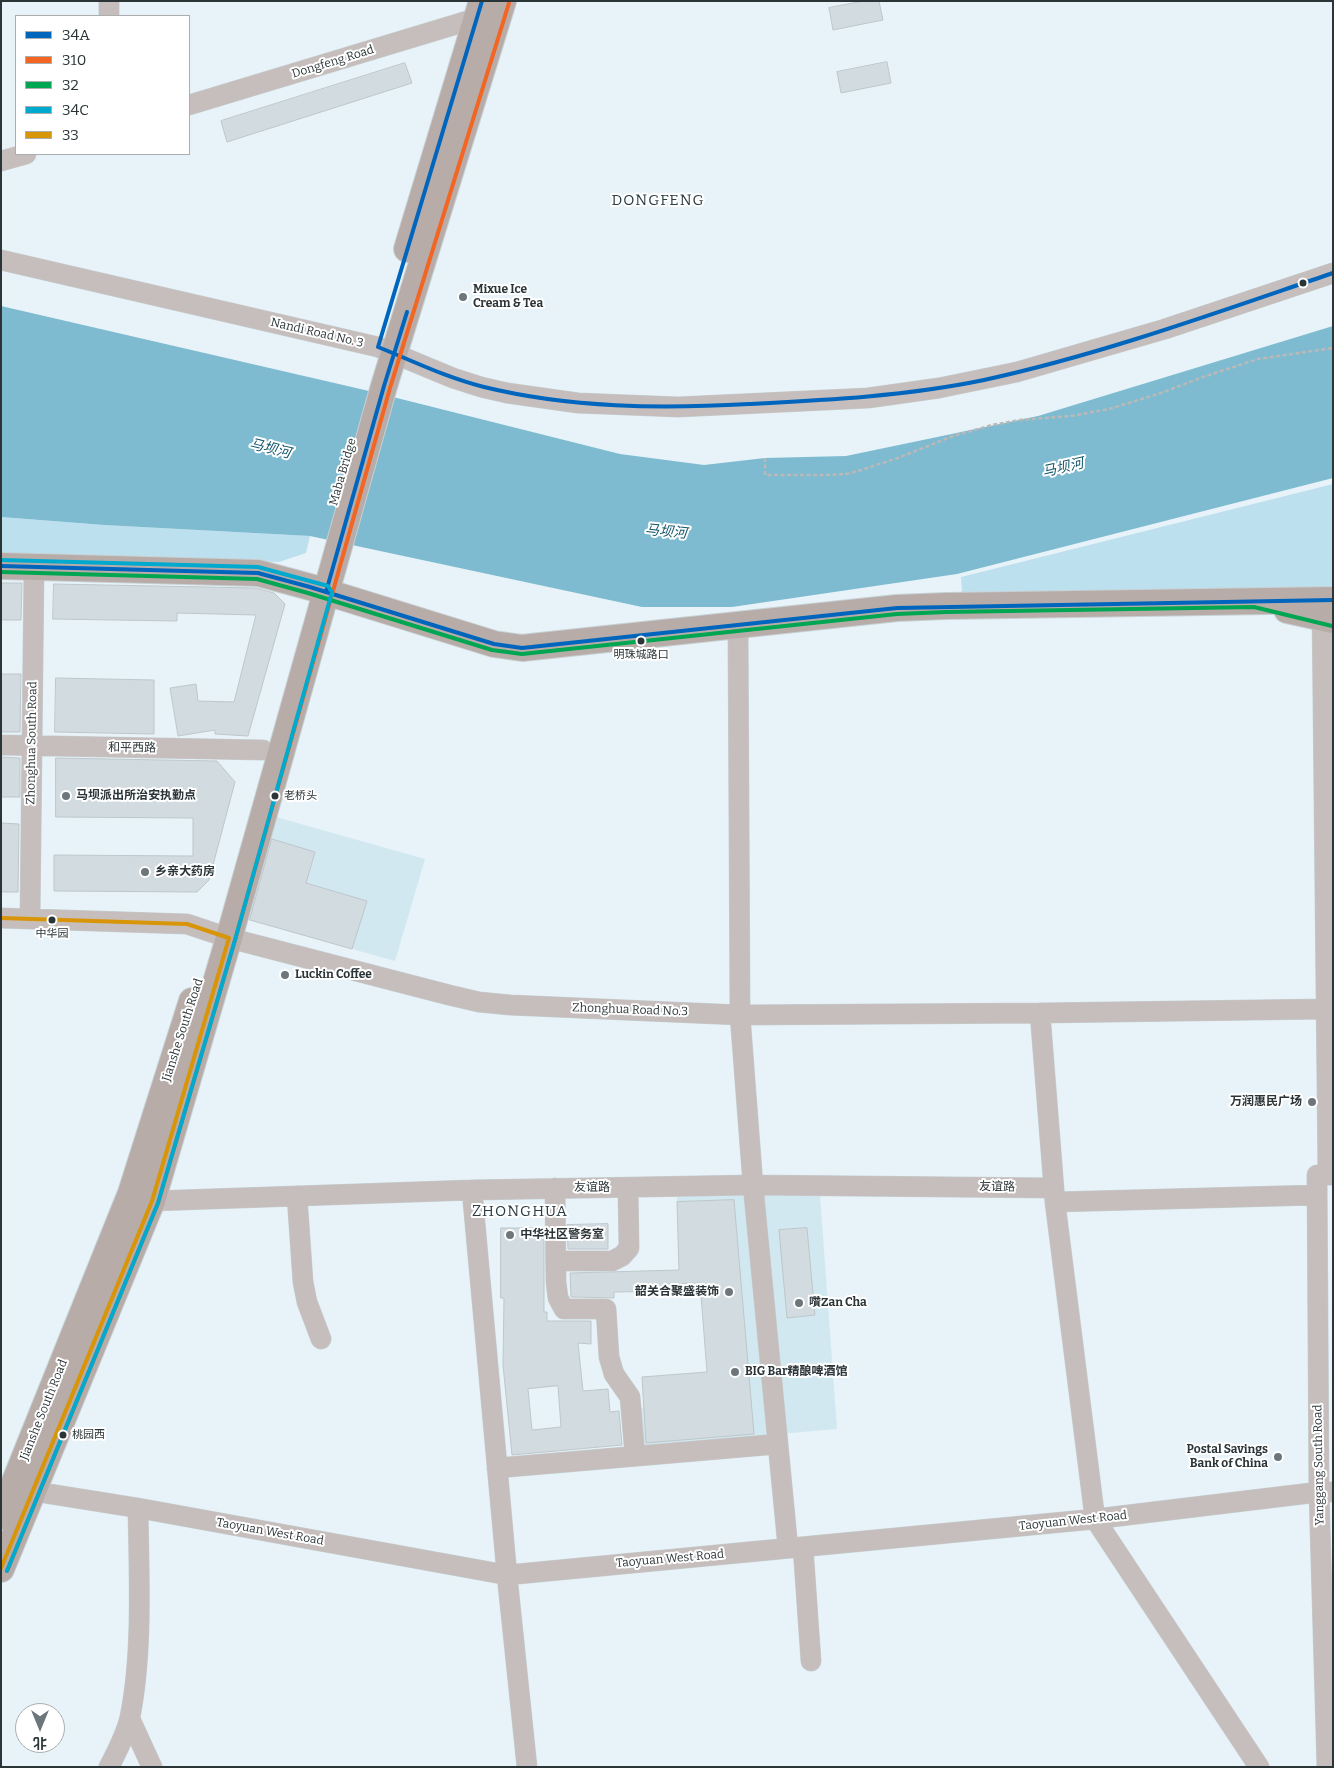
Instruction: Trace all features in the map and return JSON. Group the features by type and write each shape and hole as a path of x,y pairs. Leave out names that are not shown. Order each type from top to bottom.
{"main road":[{"path":"386,350 503,1"},
{"path":"386,350 480,10"},
{"name":"Maba Bridge","path":"326,562 386,350"},
{"name":"Jianshe South Road","path":"16,1489 141,1197 221,935 326,562"},
{"path":"1,566 258,573 506,647 540,647 848,612 946,606 1255,601 1327,609"},
{"name":"Jianshe South Road","path":"221,935 263,750 318,590"},
{"path":"1,1516 16,1489"},
{"path":"1,1570 16,1489"}],"street":[{"path":"109,1 109,15"},
{"name":"Dongfeng Road","path":"190,105 480,10"},
{"path":"1,161 22,155"},
{"name":"Nandi Road No. 3","path":"1,260 386,350 453,378 481,387 525,396 578,403 678,408 868,398 939,388 1017,372 1165,329 1333,273"},
{"name":"Zhonghua South Road","path":"30,919 34,567"},
{"name":"Yanggang South Road","path":"1327,609 1330,1175 1318,1174 1326,1492 1327,1767"},
{"path":"738,625 740,1015 752,1185 778,1444 796,1547 811,1661"},
{"name":"和平西路","path":"1,745 263,750"},
{"name":"Zhonghua Road No.3","path":"1,918 187,924 221,935 479,1002 740,1015 1040,1014 1328,1020"},
{"path":"1040,1014 1055,1195 1095,1519 1259,1767"},
{"name":"友谊路","path":"141,1197 297,1196 472,1190 752,1185 1055,1195 1318,1196"},
{"path":"555,1188 558,1298 564,1309 606,1309 609,1357 614,1374 630,1397 636,1456"},
{"path":"556,1261 612,1261 622,1256 629,1248 628,1188"},
{"path":"472,1190 526,1767"},
{"path":"297,1196 303,1282 307,1302 320,1339"},
{"path":"497,1468 778,1444"},
{"name":"Taoyuan West Road","path":"16,1489 138,1508 507,1575 1095,1519 1326,1492"},
{"path":"109,1767 119,1748 130,1719 136,1664 139,1595 138,1508"},
{"path":"130,1719 152,1767"}],"path":[{"path":"765,458 765,475 846,474 878,466 953,436 992,424 1090,414 1131,403 1203,376 1258,360 1333,348"}],"shaded area":[{"path":"1333,484 1333,588 962,592 961,577"},
{"path":"1,517 104,525 310,536 306,553 279,562 1,555"},
{"path":"276,817 425,859 395,961 246,919"},
{"path":"820,1195 837,1429 641,1446 638,1408 710,1402 697,1249 678,1250 677,1196"}],"water":[{"name":"马坝河","path":"1,306 369,391 620,454 704,465 765,458 846,456 1038,416 1333,326 1333,478 957,574 732,607 642,607 310,536 104,525 1,517"}],"building":[{"path":"864,1 879,1 883,20 833,30 829,8"},
{"path":"887,62 891,83 841,93 837,72"},
{"path":"405,63 412,83 227,142 221,121"},
{"path":"1,583 22,583 21,620 1,620"},
{"path":"54,584 256,588 274,593 285,604 248,736 215,734 215,730 178,736 170,688 196,684 198,701 234,702 256,615 177,613 177,621 53,619"},
{"path":"1,674 21,674 20,732 1,732"},
{"path":"56,678 154,680 154,734 55,732"},
{"path":"1,757 20,758 20,797 1,797"},
{"path":"56,758 217,761 235,782 209,880 197,892 54,891 54,855 193,856 193,818 56,817"},
{"path":"1,823 19,824 18,892 1,892"},
{"path":"272,839 315,852 306,883 367,901 352,949 250,920"},
{"path":"734,1200 754,1434 646,1443 642,1377 707,1372 700,1283 665,1284 665,1291 614,1292 614,1298 571,1297 570,1273 679,1270 677,1202"},
{"path":"608,1224 608,1249 568,1249 567,1225"},
{"path":"501,1228 544,1228 544,1312 547,1312 547,1321 591,1321 591,1344 578,1343 583,1391 608,1389 610,1412 619,1411 622,1445 512,1455 503,1365 504,1298 501,1298","holes":["558,1386 561,1427 532,1430 528,1389"]},
{"path":"807,1228 815,1315 787,1318 779,1230"}],"transit line":[{"name":"34A","path":"482,1 378,347 470,383 516,394 549,399 582,403 649,406 716,406 808,401 926,390 984,380 1073,358 1333,273"},
{"name":"310","path":"7,1571 158,1203 235,940 390,388 509,3"},
{"name":"34A","path":"326,592 384,386 407,312"},
{"name":"34C","path":"1,560 258,567 328,586 332,592 235,940 158,1203 7,1571"},
{"name":"34A","path":"1,566 258,573 310,587 494,644 522,648 897,608 1333,600"},
{"name":"32","path":"1,572 257,579 492,650 522,654 897,614 946,612 1254,607 1332,626"},
{"name":"33","path":"1,918 187,924 229,938 152,1201 1,1568"}],"place":[{"name":"Mixue Ice Cream & Tea","path":"463,297"},
{"name":"明珠城路口","path":"641,641"},
{"name":"马坝派出所治安执勤点","path":"66,796"},
{"name":"老桥头","path":"275,796"},
{"name":"乡亲大药房","path":"145,872"},
{"name":"中华园","path":"52,920"},
{"name":"Luckin Coffee","path":"285,975"},
{"name":"万润惠民广场","path":"1312,1102"},
{"name":"中华社区警务室","path":"510,1235"},
{"name":"韶关合聚盛装饰","path":"729,1292"},
{"name":"囋Zan Cha","path":"799,1303"},
{"name":"BIG Bar精酿啤酒馆","path":"735,1372"},
{"name":"桃园西","path":"63,1435"},
{"name":"Postal Savings Bank of China","path":"1278,1457"}],"district":[{"name":"DONGFENG","path":"658,201"},
{"name":"ZHONGHUA","path":"520,1212"}]}
